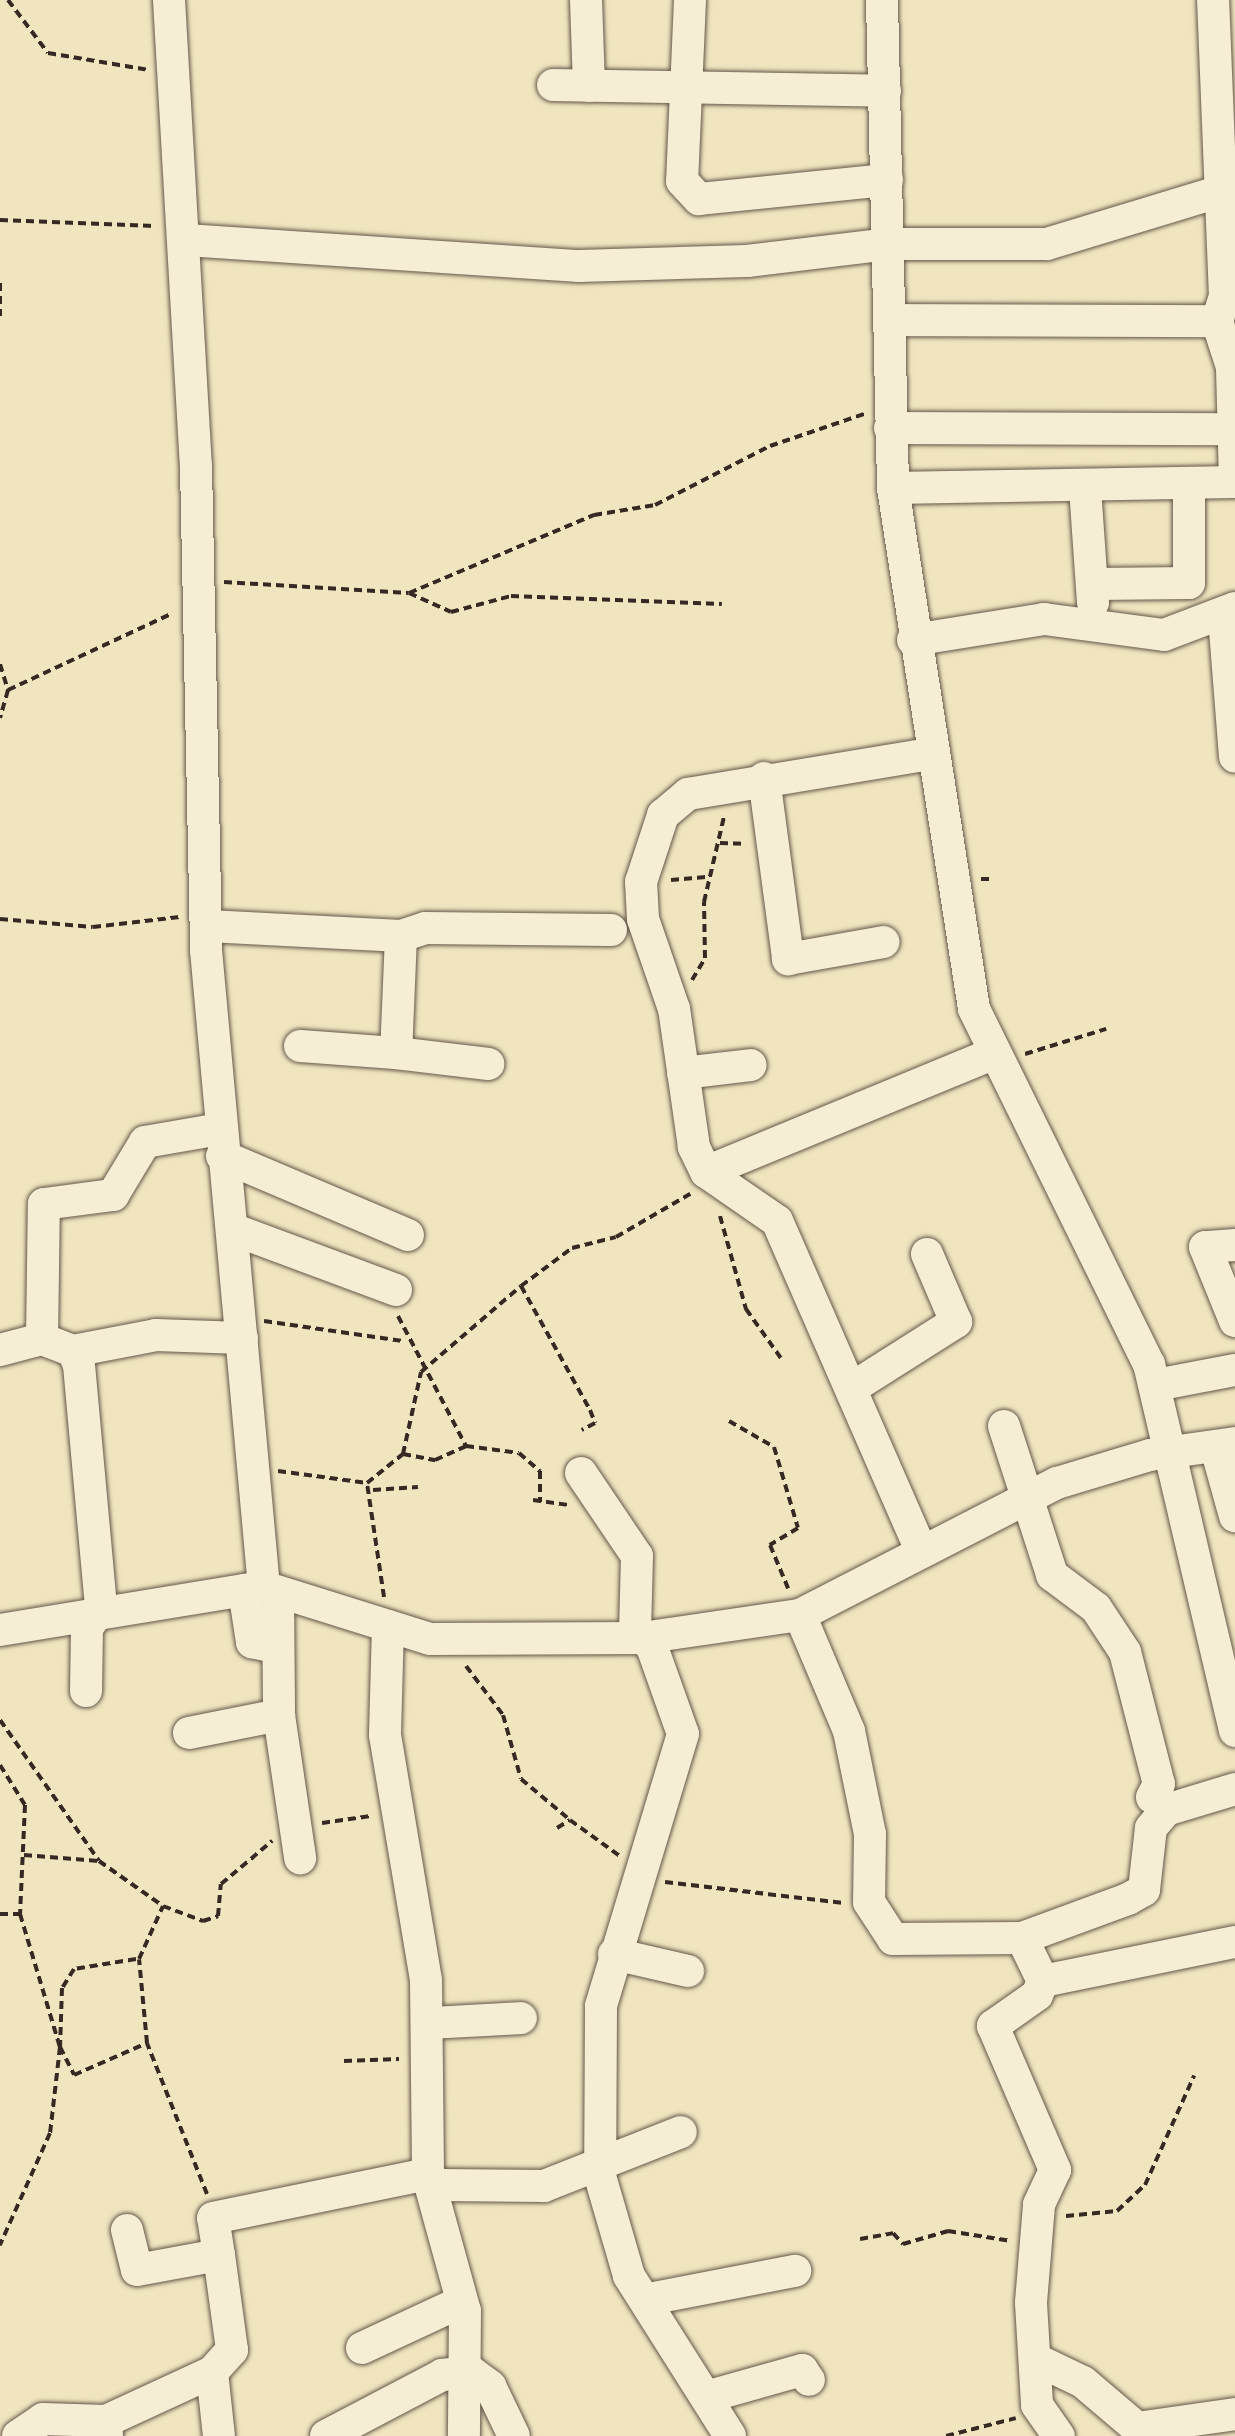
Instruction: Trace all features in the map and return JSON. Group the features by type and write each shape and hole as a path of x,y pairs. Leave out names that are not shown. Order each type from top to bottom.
{"street":[{"path":"168,0 186,240 208,926 221,1142 254,1469 262,1590 275,1648 295,1843"},
{"path":"586,0 589,86"},
{"path":"690,0 682,181 699,199 888,180"},
{"path":"882,0 893,488 930,754 974,1009 1156,1384 1235,1730"},
{"path":"893,488 1235,483 1234,368 1217,321 1225,298 1228,190 1214,0"},
{"path":"553,86 885,91"},
{"path":"186,240 579,266 747,262 890,244 1048,244 1228,190"},
{"path":"890,320 1217,321"},
{"path":"890,418 1234,430"},
{"path":"1094,584 1189,583 1188,484"},
{"path":"1085,488 1094,584 1092,625"},
{"path":"914,640 1044,620 1164,635 1229,613 1235,757"},
{"path":"920,1548 855,1386 778,1221 706,1172 683,1073 674,1009 643,919 641,882 663,815 688,794 764,778 930,754"},
{"path":"764,778 788,959 883,942"},
{"path":"208,926 401,936 425,928 611,930"},
{"path":"396,1054 401,936"},
{"path":"300,1046 488,1064"},
{"path":"706,1172 997,1062"},
{"path":"683,1073 751,1065"},
{"path":"42,1339 44,1204 113,1196 145,1142 221,1142 408,1235"},
{"path":"232,1229 396,1290"},
{"path":"1235,1245 1204,1247 1235,1322"},
{"path":"855,1386 956,1322 927,1254"},
{"path":"0,1350 42,1339 73,1350 156,1335 241,1328"},
{"path":"73,1350 101,1608 92,1617 86,1691"},
{"path":"1156,1384 1235,1370"},
{"path":"800,1615 854,1750 870,1834 869,1902 880,1930 911,1944 1022,1938 1144,1890 1152,1828 1149,1803 1159,1784 1124,1652 1096,1608 1052,1575 1004,1426"},
{"path":"0,1630 262,1590 388,1626 464,1639 642,1638 800,1615 920,1548 1027,1498 1171,1453 1226,1445 1235,1516"},
{"path":"581,1473 637,1556 634,1630 642,1638 683,1734 647,1868 614,1954 594,2106 600,2168 629,2276 649,2298 730,2436"},
{"path":"388,1626 386,1735 430,2023 428,2177 461,2302 471,2372 464,2436"},
{"path":"190,1732 279,1716"},
{"path":"1149,1803 1235,1789"},
{"path":"1022,1938 1042,1981 1037,1996 993,2026 1054,2170 1034,2244 1037,2405 1059,2436"},
{"path":"1042,1981 1217,1953"},
{"path":"614,1954 688,1971"},
{"path":"430,2023 521,2018"},
{"path":"18,2436 43,2420 107,2428 212,2372 232,2350 213,2218 428,2177 441,2185 544,2186 600,2168 681,2132"},
{"path":"126,2230 124,2273 218,2255"},
{"path":"649,2298 796,2271"},
{"path":"362,2348 461,2302"},
{"path":"1039,2361 1082,2382 1137,2428 1161,2433 1235,2414"},
{"path":"706,2397 802,2370 809,2380"},
{"path":"212,2372 214,2434"},
{"path":"335,2434 442,2375 471,2372 490,2386 514,2436"}],"path":[{"path":"8,0 48,53 173,73"},
{"path":"0,220 172,226 186,240"},
{"path":"0,283 0,316"},
{"path":"409,593 594,515 690,491 770,446 890,418"},
{"path":"8,690 200,592 273,580 409,593 451,612 512,596 722,604"},
{"path":"0,664 8,690 0,718"},
{"path":"674,1009 705,958 709,877 724,786"},
{"path":"641,882 709,877"},
{"path":"0,919 93,927 195,916 208,926"},
{"path":"997,1062 1106,1029"},
{"path":"367,1483 403,1454 420,1372 572,1248 672,1208 706,1172"},
{"path":"706,1172 746,1309 782,1361"},
{"path":"521,1286 590,1410 595,1423 582,1430"},
{"path":"396,1290 403,1341 466,1446"},
{"path":"241,1328 403,1341"},
{"path":"729,1421 774,1447 798,1528 770,1546 772,1561 800,1615"},
{"path":"403,1454 435,1460 466,1446 519,1454 540,1471 540,1502"},
{"path":"254,1469 367,1483 373,1490 388,1626"},
{"path":"373,1490 418,1487"},
{"path":"464,1639 466,1668 512,1735 516,1770 570,1820 647,1868 649,1880 775,1901 869,1902"},
{"path":"0,1720 99,1860 163,1906 203,1921 218,1916 220,1884 295,1843 398,1813"},
{"path":"0,1765 25,1806 20,1914 60,2047 74,2075 147,2043"},
{"path":"558,1828 570,1820"},
{"path":"24,1856 99,1860"},
{"path":"163,1906 138,1959 147,2043 162,2094 205,2170 213,2218"},
{"path":"0,1914 20,1914"},
{"path":"0,2245 50,2132 62,1988 74,1969 138,1959"},
{"path":"344,2061 430,2057"},
{"path":"946,2436 1000,2426 1037,2405"}]}
